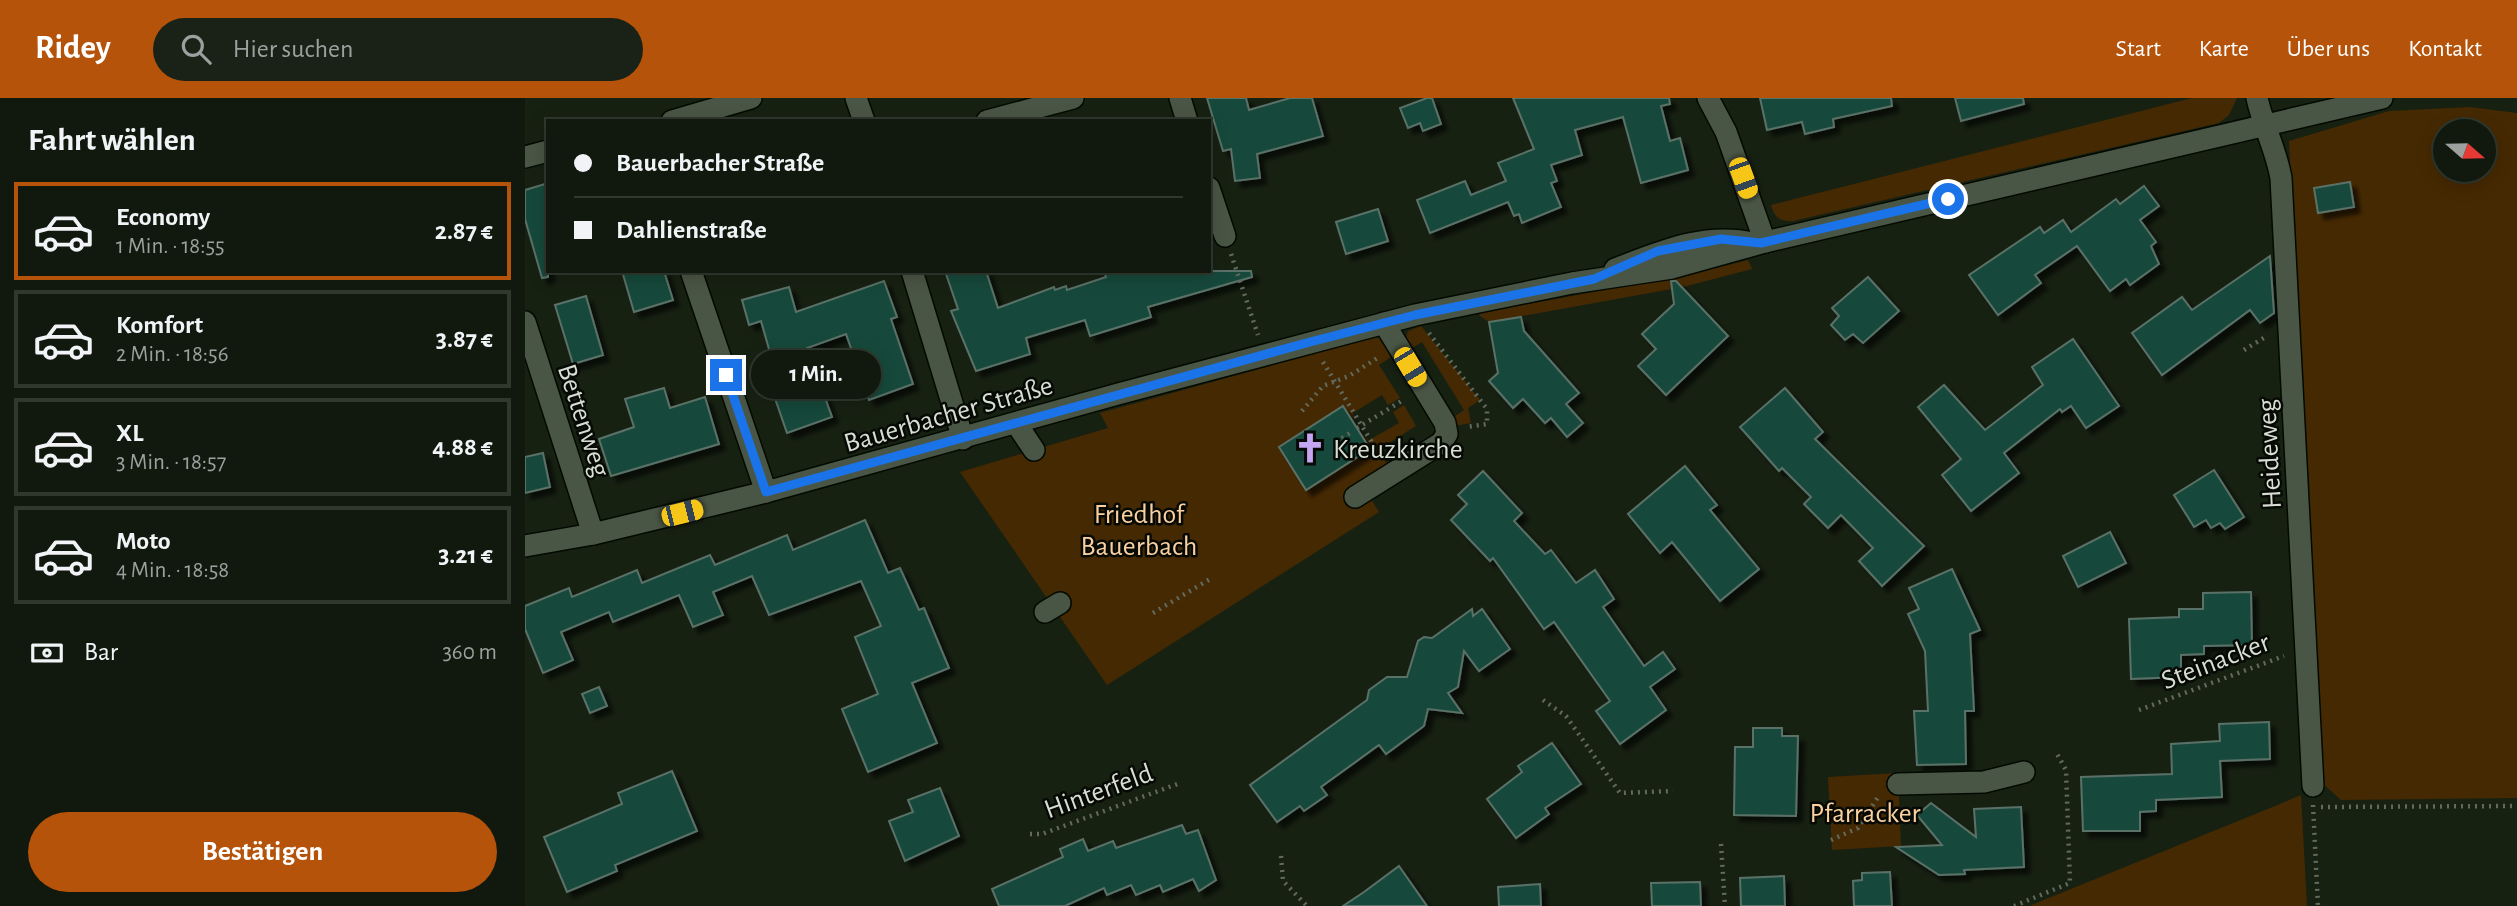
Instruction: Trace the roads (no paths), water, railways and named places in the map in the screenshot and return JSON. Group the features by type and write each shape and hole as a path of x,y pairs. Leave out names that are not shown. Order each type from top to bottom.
{"street":[{"path":"678,119 751,98"},
{"path":"856,98 863,119"},
{"path":"994,119 1073,98"},
{"path":"1180,98 1186,119"},
{"path":"1708,98 1726,132 1763,243 2382,98"},
{"name":"Heideweg","path":"2257,98 2263,124 2271,136 2281,178 2313,786"},
{"path":"525,157 546,152"},
{"path":"1211,194 1225,236"},
{"name":"Bauerbacher Straße","path":"525,546 593,534 766,492 1384,323 1594,279 1671,268 1763,243"},
{"path":"692,273 766,492"},
{"path":"913,273 963,439"},
{"name":"Bettenweg","path":"525,322 593,534"},
{"path":"1355,497 1446,438 1447,426 1384,323"},
{"path":"1016,423 1034,450"},
{"path":"1891,788 1984,782 2024,772"}],"place":[{"name":"Kreuzkirche","path":"1310,448"}],"park label":[{"name":"Friedhof Bauerbach","path":"1139,529"},
{"name":"Pfarracker","path":"1865,812"}]}
